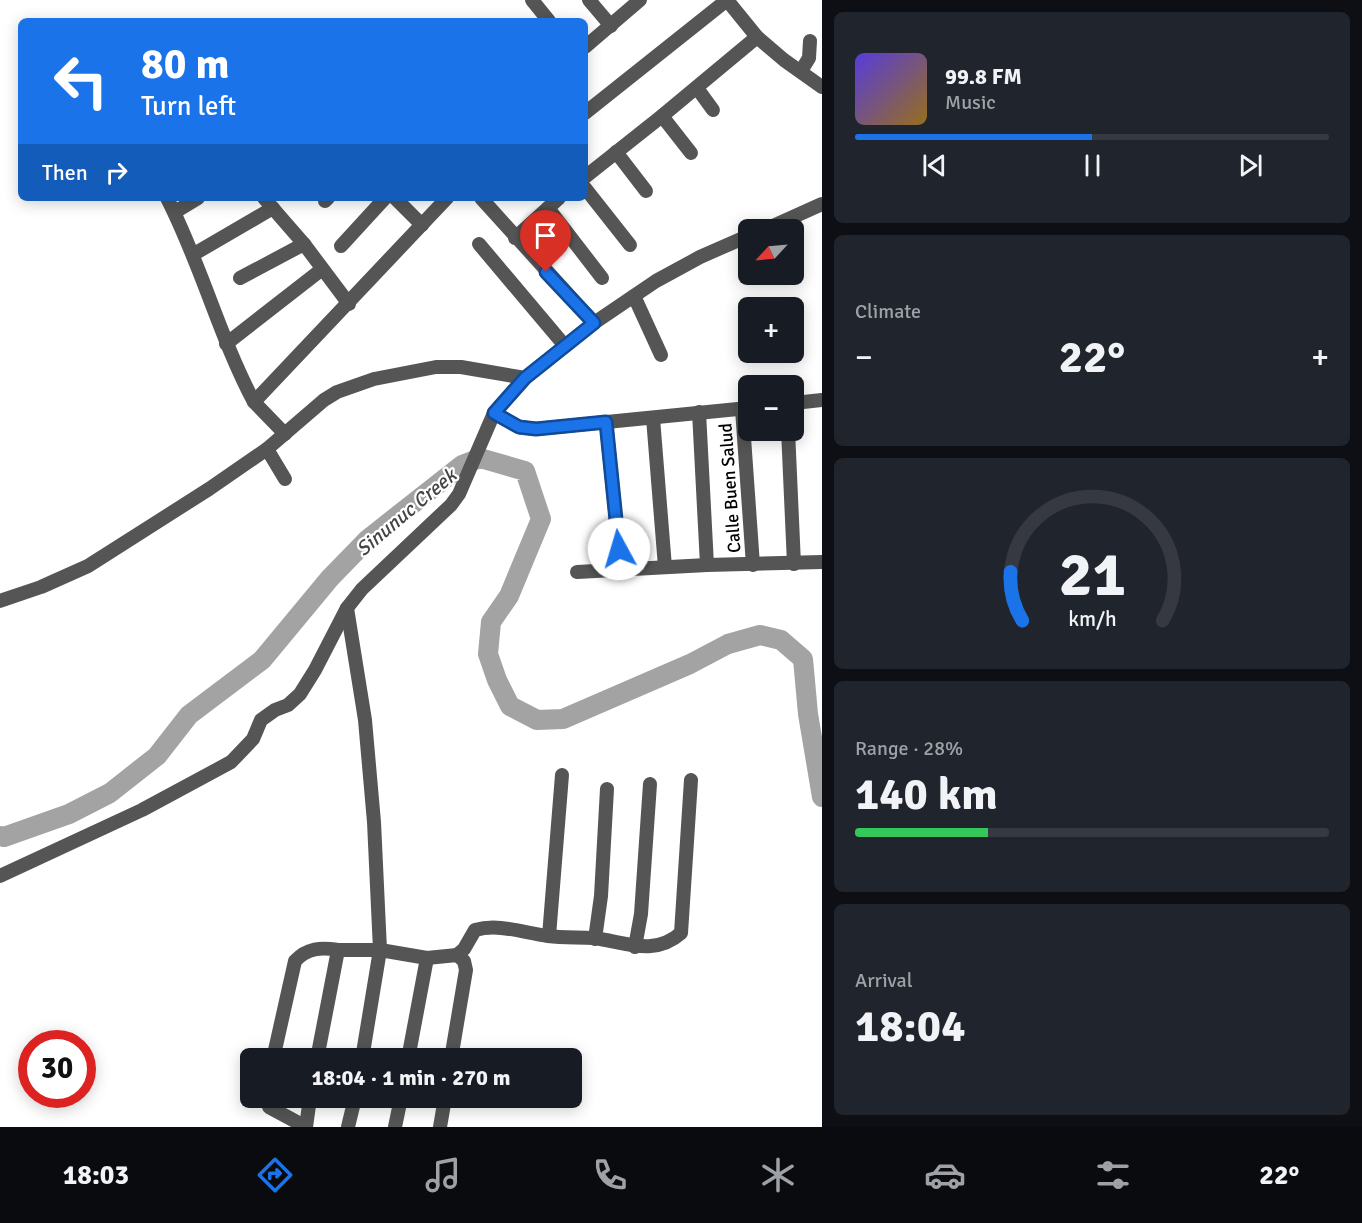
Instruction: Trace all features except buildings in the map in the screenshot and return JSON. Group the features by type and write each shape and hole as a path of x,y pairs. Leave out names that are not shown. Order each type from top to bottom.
{"street":[{"path":"532,0 547,18"},
{"path":"590,0 611,26"},
{"path":"588,45 640,0"},
{"path":"588,111 727,0 758,37 822,87"},
{"path":"588,175 758,37"},
{"path":"801,71 809,58 810,41"},
{"path":"697,88 713,110"},
{"path":"663,116 692,153"},
{"path":"616,152 646,190"},
{"path":"588,192 630,245"},
{"path":"170,201 194,254 226,344 254,402 285,434"},
{"path":"175,212 193,201"},
{"path":"341,246 382,201"},
{"path":"398,201 422,225"},
{"path":"254,402 444,201"},
{"path":"483,201 594,323"},
{"path":"515,238 556,201"},
{"path":"194,254 268,203 304,244 321,270 349,304"},
{"path":"789,219 822,204"},
{"path":"548,208 602,278"},
{"path":"0,876 142,810 231,762 253,739 261,720 268,714 288,705 300,694 347,608 376,574 451,505 459,494 494,413 525,378 594,323 656,281 700,257 738,240"},
{"path":"240,278 304,244"},
{"path":"479,244 565,346"},
{"path":"226,344 321,270"},
{"path":"634,296 661,355"},
{"path":"0,601 41,588 88,566 267,449 324,400 337,392 375,379 436,367 461,368 525,378"},
{"path":"804,403 821,403"},
{"path":"494,413 519,427 536,429 738,409"},
{"path":"699,412 707,565"},
{"path":"653,418 665,567"},
{"path":"606,422 621,570"},
{"name":"Calle Buen Salud","path":"747,441 753,565"},
{"path":"788,441 794,564"},
{"path":"267,449 285,479"},
{"path":"577,572 822,562"},
{"path":"347,608 365,720 374,822 380,950 364,1048"},
{"path":"549,936 562,775"},
{"path":"275,1048 295,961 302,953 313,949 380,950 427,958 458,955 475,930 483,927 504,928 549,936 595,939 635,947 669,944 681,933 692,780"},
{"path":"635,947 641,915 650,784"},
{"path":"595,939 601,896 607,789"},
{"path":"319,1048 338,950"},
{"path":"453,1048 466,970 464,961 458,955"},
{"path":"410,1048 427,958"},
{"path":"271,1108 305,1127 308,1108"},
{"path":"348,1127 353,1108"},
{"path":"395,1127 399,1108"},
{"path":"440,1127 443,1108"}],"waterway":[{"name":"Sinunuc Creek","path":"0,836 4,837 69,814 110,793 157,756 189,715 262,660 330,578 368,539 462,465 480,458 525,471 541,519 509,596 491,622 488,654 497,680 510,706 537,720 563,719 690,664 728,644 760,635 781,640 803,659 808,714 822,797"}],"route":[{"path":"546,272 594,323 525,378 494,413 519,427 536,429 606,422 619,549"}]}
